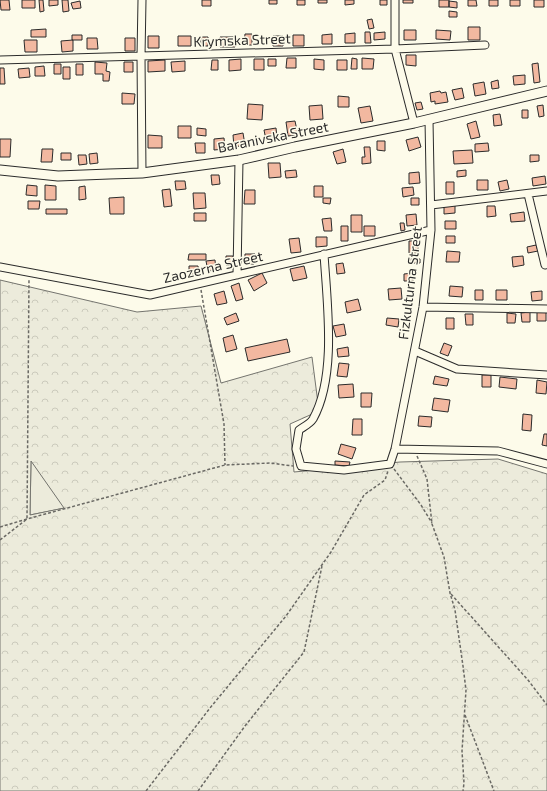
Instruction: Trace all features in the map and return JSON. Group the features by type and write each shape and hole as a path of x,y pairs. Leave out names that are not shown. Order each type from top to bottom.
{"main road":[{"name":"Baranivska Street","path":"0,170 58,176 142,172 239,160 429,120 547,91"}],"street":[{"path":"142,0 142,172"},
{"path":"395,0 395,49 414,123"},
{"name":"Krymska Street","path":"0,60 486,45"},
{"name":"Fizkulturna Street","path":"390,464 395,449 423,307 431,230 429,120"},
{"path":"237,275 239,160"},
{"path":"431,205 547,191"},
{"path":"528,194 545,265 547,264"},
{"name":"Zaozerna Street","path":"0,267 150,295 431,230"},
{"path":"324,254 329,351 326,382 312,420 298,430 296,449 301,466 344,470 390,464"},
{"path":"423,307 547,309"},
{"path":"415,351 457,369 547,375"},
{"path":"395,449 498,451 547,464"}],"path":[{"path":"27,519 30,273"},
{"path":"200,284 224,424 225,465"},
{"path":"414,449 427,479 432,524"},
{"path":"0,527 225,465 270,463 301,466"},
{"path":"390,464 404,481 432,524 444,557 450,593 455,610 466,690 462,751 463,791"},
{"path":"146,791 210,708 286,616 331,552 364,495 385,480 390,464"},
{"path":"0,540 27,519"},
{"path":"198,791 245,726 304,652 322,564"},
{"path":"450,593 528,680 547,704"},
{"path":"464,713 494,791"}],"green space":[{"path":"0,280 137,312 201,306 221,383 312,357 319,411 290,424 294,472 400,462 498,459 547,474 547,791 0,791","holes":["31,461 64,508 30,515"]},
{"path":"31,460 65,508 30,515"}],"building":[{"path":"0,0 9,0 10,10 1,10"},
{"path":"22,0 35,0 35,8 22,8"},
{"path":"39,0 43,0 44,11 40,12"},
{"path":"49,0 58,0 58,5 49,6"},
{"path":"62,0 68,0 69,11 63,12"},
{"path":"202,0 211,0 211,6 202,6"},
{"path":"269,0 277,0 277,4 269,4"},
{"path":"297,0 305,0 305,5 297,5"},
{"path":"318,0 327,0 327,3 318,3"},
{"path":"345,0 354,0 354,4 345,5"},
{"path":"380,0 387,0 387,5 380,5"},
{"path":"403,0 413,0 413,3 403,3"},
{"path":"439,0 449,0 449,7 439,7"},
{"path":"468,0 476,0 477,6 468,6"},
{"path":"489,0 498,0 498,6 489,6"},
{"path":"510,0 520,0 520,6 510,6"},
{"path":"534,0 544,0 544,7 534,7"},
{"path":"80,1 81,8 73,9 71,3"},
{"path":"449,1 457,2 457,8 449,7"},
{"path":"449,11 457,12 457,17 449,17"},
{"path":"372,19 374,28 369,29 367,20"},
{"path":"468,27 480,27 480,40 468,40"},
{"path":"46,29 46,37 31,37 31,30"},
{"path":"404,30 416,30 416,40 404,40"},
{"path":"436,30 451,31 450,40 436,39"},
{"path":"365,32 370,32 371,43 365,43"},
{"path":"385,32 385,39 374,40 374,33"},
{"path":"355,33 355,43 345,43 345,34"},
{"path":"245,34 252,34 252,45 244,45"},
{"path":"332,34 332,44 322,44 322,35"},
{"path":"72,35 82,35 82,40 72,40"},
{"path":"293,35 304,35 304,46 293,46"},
{"path":"148,36 159,36 159,48 148,48"},
{"path":"178,36 191,36 191,46 178,46"},
{"path":"273,36 283,36 283,46 273,46"},
{"path":"201,37 208,37 208,46 201,46"},
{"path":"220,37 235,37 235,47 220,47"},
{"path":"87,38 97,38 98,49 87,49"},
{"path":"125,38 135,38 135,51 125,51"},
{"path":"24,40 37,40 37,52 25,52"},
{"path":"73,40 73,51 62,52 61,41"},
{"path":"406,55 416,55 416,66 406,65"},
{"path":"287,58 296,58 296,68 286,68"},
{"path":"352,58 357,59 357,69 351,69"},
{"path":"362,58 374,59 373,69 362,69"},
{"path":"241,59 241,70 229,71 229,60"},
{"path":"254,59 264,59 264,70 254,70"},
{"path":"268,59 276,59 276,66 268,66"},
{"path":"314,59 324,60 324,70 314,69"},
{"path":"165,60 165,71 148,72 148,61"},
{"path":"212,60 218,60 218,70 211,70"},
{"path":"337,60 347,60 347,70 337,70"},
{"path":"185,61 185,71 172,72 171,62"},
{"path":"95,62 107,63 106,71 110,72 109,81 103,81 103,74 95,74"},
{"path":"124,62 133,62 133,72 124,72"},
{"path":"538,63 540,82 534,83 532,64"},
{"path":"54,64 61,64 61,74 54,74"},
{"path":"76,64 83,64 83,75 76,75"},
{"path":"44,66 45,76 35,76 35,67"},
{"path":"63,67 70,67 70,79 63,79"},
{"path":"0,68 4,68 5,84 0,84"},
{"path":"29,68 30,77 19,78 18,69"},
{"path":"525,75 525,84 514,85 513,76"},
{"path":"498,80 499,88 492,89 491,82"},
{"path":"484,82 486,94 475,96 473,84"},
{"path":"462,88 464,98 455,100 452,90"},
{"path":"440,91 441,93 446,92 448,102 435,104 435,101 431,102 430,93"},
{"path":"122,93 135,94 134,104 122,104"},
{"path":"338,96 349,97 349,107 338,107"},
{"path":"421,102 423,109 417,110 415,103"},
{"path":"248,104 263,105 262,120 247,119"},
{"path":"322,105 323,119 310,120 309,106"},
{"path":"543,105 544,116 539,117 537,106"},
{"path":"370,106 373,121 361,123 358,108"},
{"path":"522,110 528,110 528,118 522,118"},
{"path":"500,114 502,125 494,126 493,115"},
{"path":"295,121 298,135 288,136 286,122"},
{"path":"476,121 480,137 471,139 467,124"},
{"path":"178,126 191,126 191,138 178,138"},
{"path":"197,128 206,129 206,136 197,135"},
{"path":"276,128 277,138 266,140 264,130"},
{"path":"243,133 245,145 234,147 233,135"},
{"path":"148,135 162,136 162,148 148,148"},
{"path":"418,137 421,147 409,151 406,140"},
{"path":"224,138 225,149 214,150 214,139"},
{"path":"0,139 11,139 10,157 0,157"},
{"path":"377,141 385,141 385,151 377,150"},
{"path":"195,143 205,143 205,153 196,153"},
{"path":"488,143 489,151 475,152 475,144"},
{"path":"364,147 370,147 371,163 362,164 362,157 365,157"},
{"path":"42,149 53,149 52,162 41,162"},
{"path":"343,149 346,162 337,164 333,152"},
{"path":"472,150 473,163 454,164 453,151"},
{"path":"61,153 71,153 71,160 61,160"},
{"path":"97,153 98,163 90,164 89,154"},
{"path":"78,155 86,155 87,164 79,165"},
{"path":"530,155 539,155 539,161 530,162"},
{"path":"268,163 280,163 281,177 269,178"},
{"path":"296,170 297,177 286,178 285,171"},
{"path":"466,170 466,176 457,177 457,171"},
{"path":"419,172 420,183 409,184 409,173"},
{"path":"211,175 219,175 220,184 212,185"},
{"path":"545,176 546,184 533,186 532,178"},
{"path":"477,180 488,180 488,190 477,190"},
{"path":"507,180 509,189 500,191 498,182"},
{"path":"175,181 185,181 186,189 176,190"},
{"path":"446,182 454,182 454,194 446,194"},
{"path":"27,185 37,186 37,196 26,195"},
{"path":"45,185 56,186 56,200 45,200"},
{"path":"85,186 86,199 79,200 79,187"},
{"path":"314,186 323,186 323,197 314,197"},
{"path":"413,187 414,195 403,197 402,188"},
{"path":"170,189 172,206 164,207 162,190"},
{"path":"245,190 255,190 255,204 244,204"},
{"path":"193,193 205,193 206,208 194,209"},
{"path":"124,197 124,214 110,214 109,198"},
{"path":"323,198 331,198 330,204 323,203"},
{"path":"411,198 419,198 419,205 411,205"},
{"path":"28,201 40,201 39,209 28,209"},
{"path":"455,205 455,213 444,214 444,206"},
{"path":"487,206 495,206 496,216 487,217"},
{"path":"46,209 67,209 67,214 46,214"},
{"path":"524,212 525,221 511,222 510,214"},
{"path":"194,213 206,213 206,221 194,221"},
{"path":"416,214 417,225 407,226 406,215"},
{"path":"351,215 362,215 362,232 351,232"},
{"path":"331,218 332,231 324,231 322,219"},
{"path":"445,221 456,221 456,229 445,229"},
{"path":"400,223 404,223 405,230 401,231"},
{"path":"341,226 348,226 348,241 341,241"},
{"path":"364,226 375,226 375,236 364,236"},
{"path":"446,236 455,236 455,243 446,243"},
{"path":"316,237 327,237 327,246 316,247"},
{"path":"299,238 301,252 291,253 289,239"},
{"path":"409,241 418,241 418,253 409,253"},
{"path":"536,245 538,251 528,253 527,247"},
{"path":"447,251 460,252 459,262 446,262"},
{"path":"189,254 206,254 206,260 188,260"},
{"path":"245,254 255,254 254,264 245,264"},
{"path":"226,256 233,256 232,266 226,265"},
{"path":"523,256 524,265 513,267 512,257"},
{"path":"410,259 420,259 420,263 410,263"},
{"path":"215,260 216,270 208,271 206,261"},
{"path":"343,263 345,273 337,274 336,264"},
{"path":"189,266 198,266 199,274 189,274"},
{"path":"304,266 307,278 293,281 290,269"},
{"path":"262,273 267,283 254,291 248,280"},
{"path":"413,273 413,281 404,281 404,274"},
{"path":"239,283 243,299 236,301 231,286"},
{"path":"450,286 463,287 462,297 449,296"},
{"path":"401,288 402,299 389,300 388,289"},
{"path":"475,290 483,290 483,300 475,300"},
{"path":"496,290 507,290 507,300 496,300"},
{"path":"224,291 227,303 217,305 214,294"},
{"path":"542,291 542,300 532,301 531,292"},
{"path":"358,299 361,310 347,313 345,302"},
{"path":"530,312 530,322 522,322 521,313"},
{"path":"537,312 546,312 546,321 537,321"},
{"path":"236,313 239,321 227,325 224,318"},
{"path":"507,313 516,314 515,323 507,323"},
{"path":"465,314 473,314 473,325 466,325"},
{"path":"387,318 399,319 398,327 386,325"},
{"path":"446,318 454,318 454,329 446,329"},
{"path":"344,324 346,335 336,337 333,326"},
{"path":"233,335 237,349 226,352 223,338"},
{"path":"287,339 290,352 248,361 245,348"},
{"path":"444,343 452,346 448,356 440,353"},
{"path":"348,347 349,356 338,357 337,349"},
{"path":"339,363 349,364 347,377 337,376"},
{"path":"482,375 491,375 491,387 482,387"},
{"path":"435,376 449,379 447,386 433,384"},
{"path":"500,377 517,379 516,389 499,387"},
{"path":"537,380 547,382 546,394 536,393"},
{"path":"353,384 354,397 339,398 338,385"},
{"path":"361,393 372,393 371,407 361,407"},
{"path":"434,398 450,400 448,412 432,410"},
{"path":"523,414 532,415 531,431 522,430"},
{"path":"419,416 432,417 431,427 418,426"},
{"path":"353,419 362,419 362,435 352,435"},
{"path":"544,434 547,434 547,446 542,445"},
{"path":"341,444 356,448 352,459 338,454"},
{"path":"335,461 350,462 349,466 335,465"}]}
